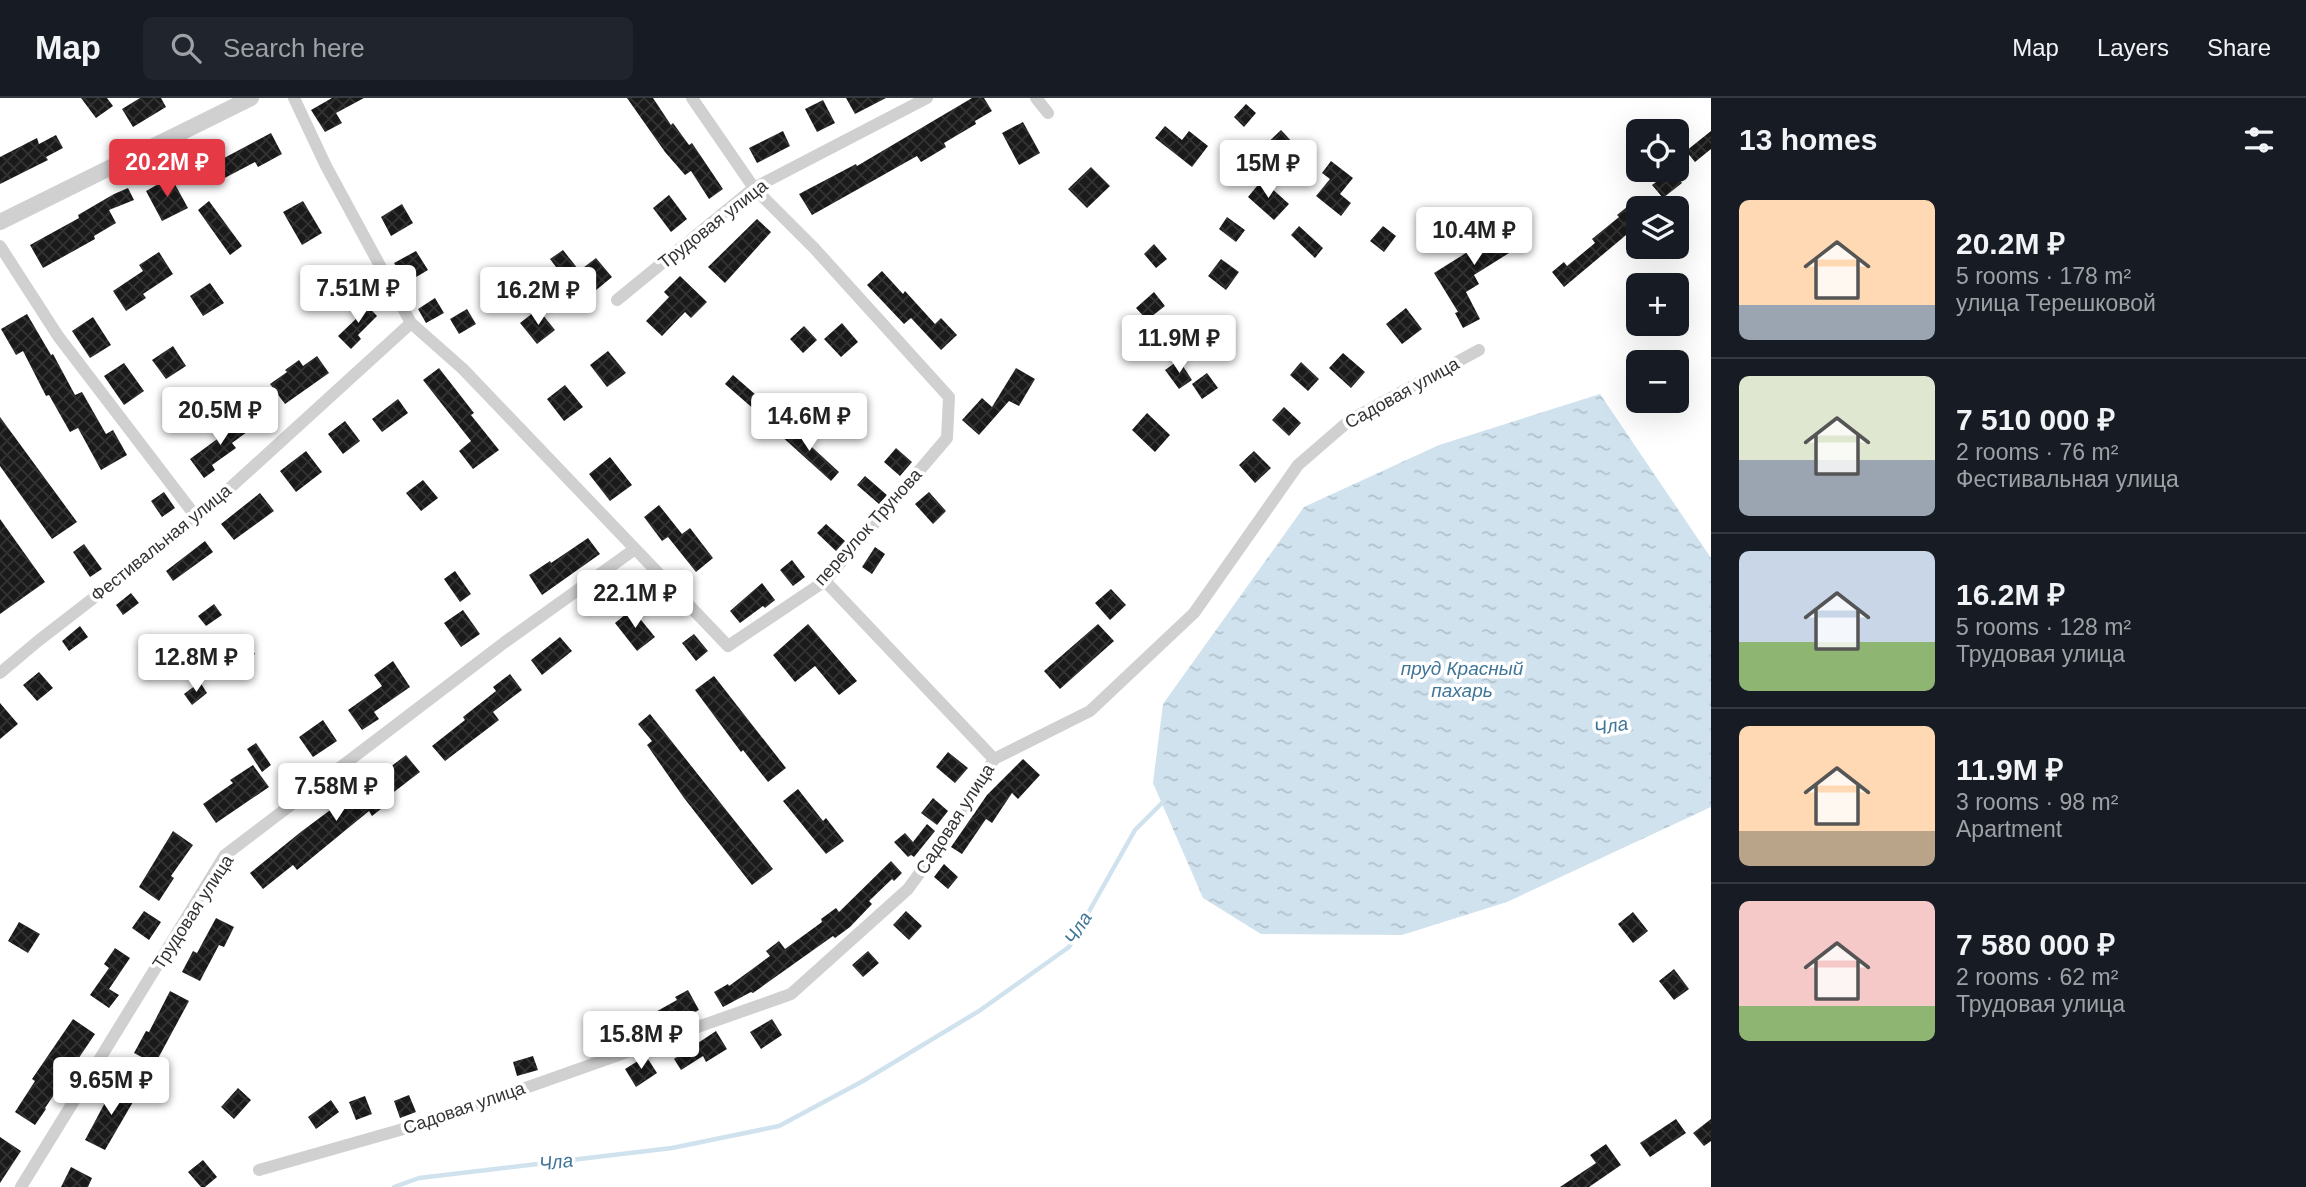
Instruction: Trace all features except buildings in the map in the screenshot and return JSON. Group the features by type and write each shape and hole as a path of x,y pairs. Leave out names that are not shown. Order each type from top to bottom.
{"street":[{"path":"0,222 251,98"},
{"name":"переулок Трунова","path":"295,98 326,166 411,323 463,369 728,646 825,581 947,438 949,397 814,248 754,188 692,98"},
{"name":"Трудовая улица","path":"617,300 754,188 927,98"},
{"path":"1036,98 1048,113"},
{"path":"0,246 58,336 197,518"},
{"name":"Фестивальная улица","path":"0,673 38,640 197,518 411,323"},
{"name":"Садовая улица","path":"259,1170 435,1120 791,994 908,890 954,826 994,759 1090,711 1194,613 1298,465 1350,420 1479,350"},
{"name":"Трудовая улица","path":"21,1187 225,855 494,650 635,549"},
{"path":"825,581 994,759"}],"water":[{"name":"пруд Красный пахарь","path":"1600,394 1711,558 1711,807 1507,902 1402,935 1261,934 1203,898 1153,783 1163,704 1304,507 1439,445"}],"waterway":[{"name":"Чла","path":"394,1187 419,1178 672,1148 779,1126 863,1081 979,1011 1069,947 1135,830 1165,800"}]}
